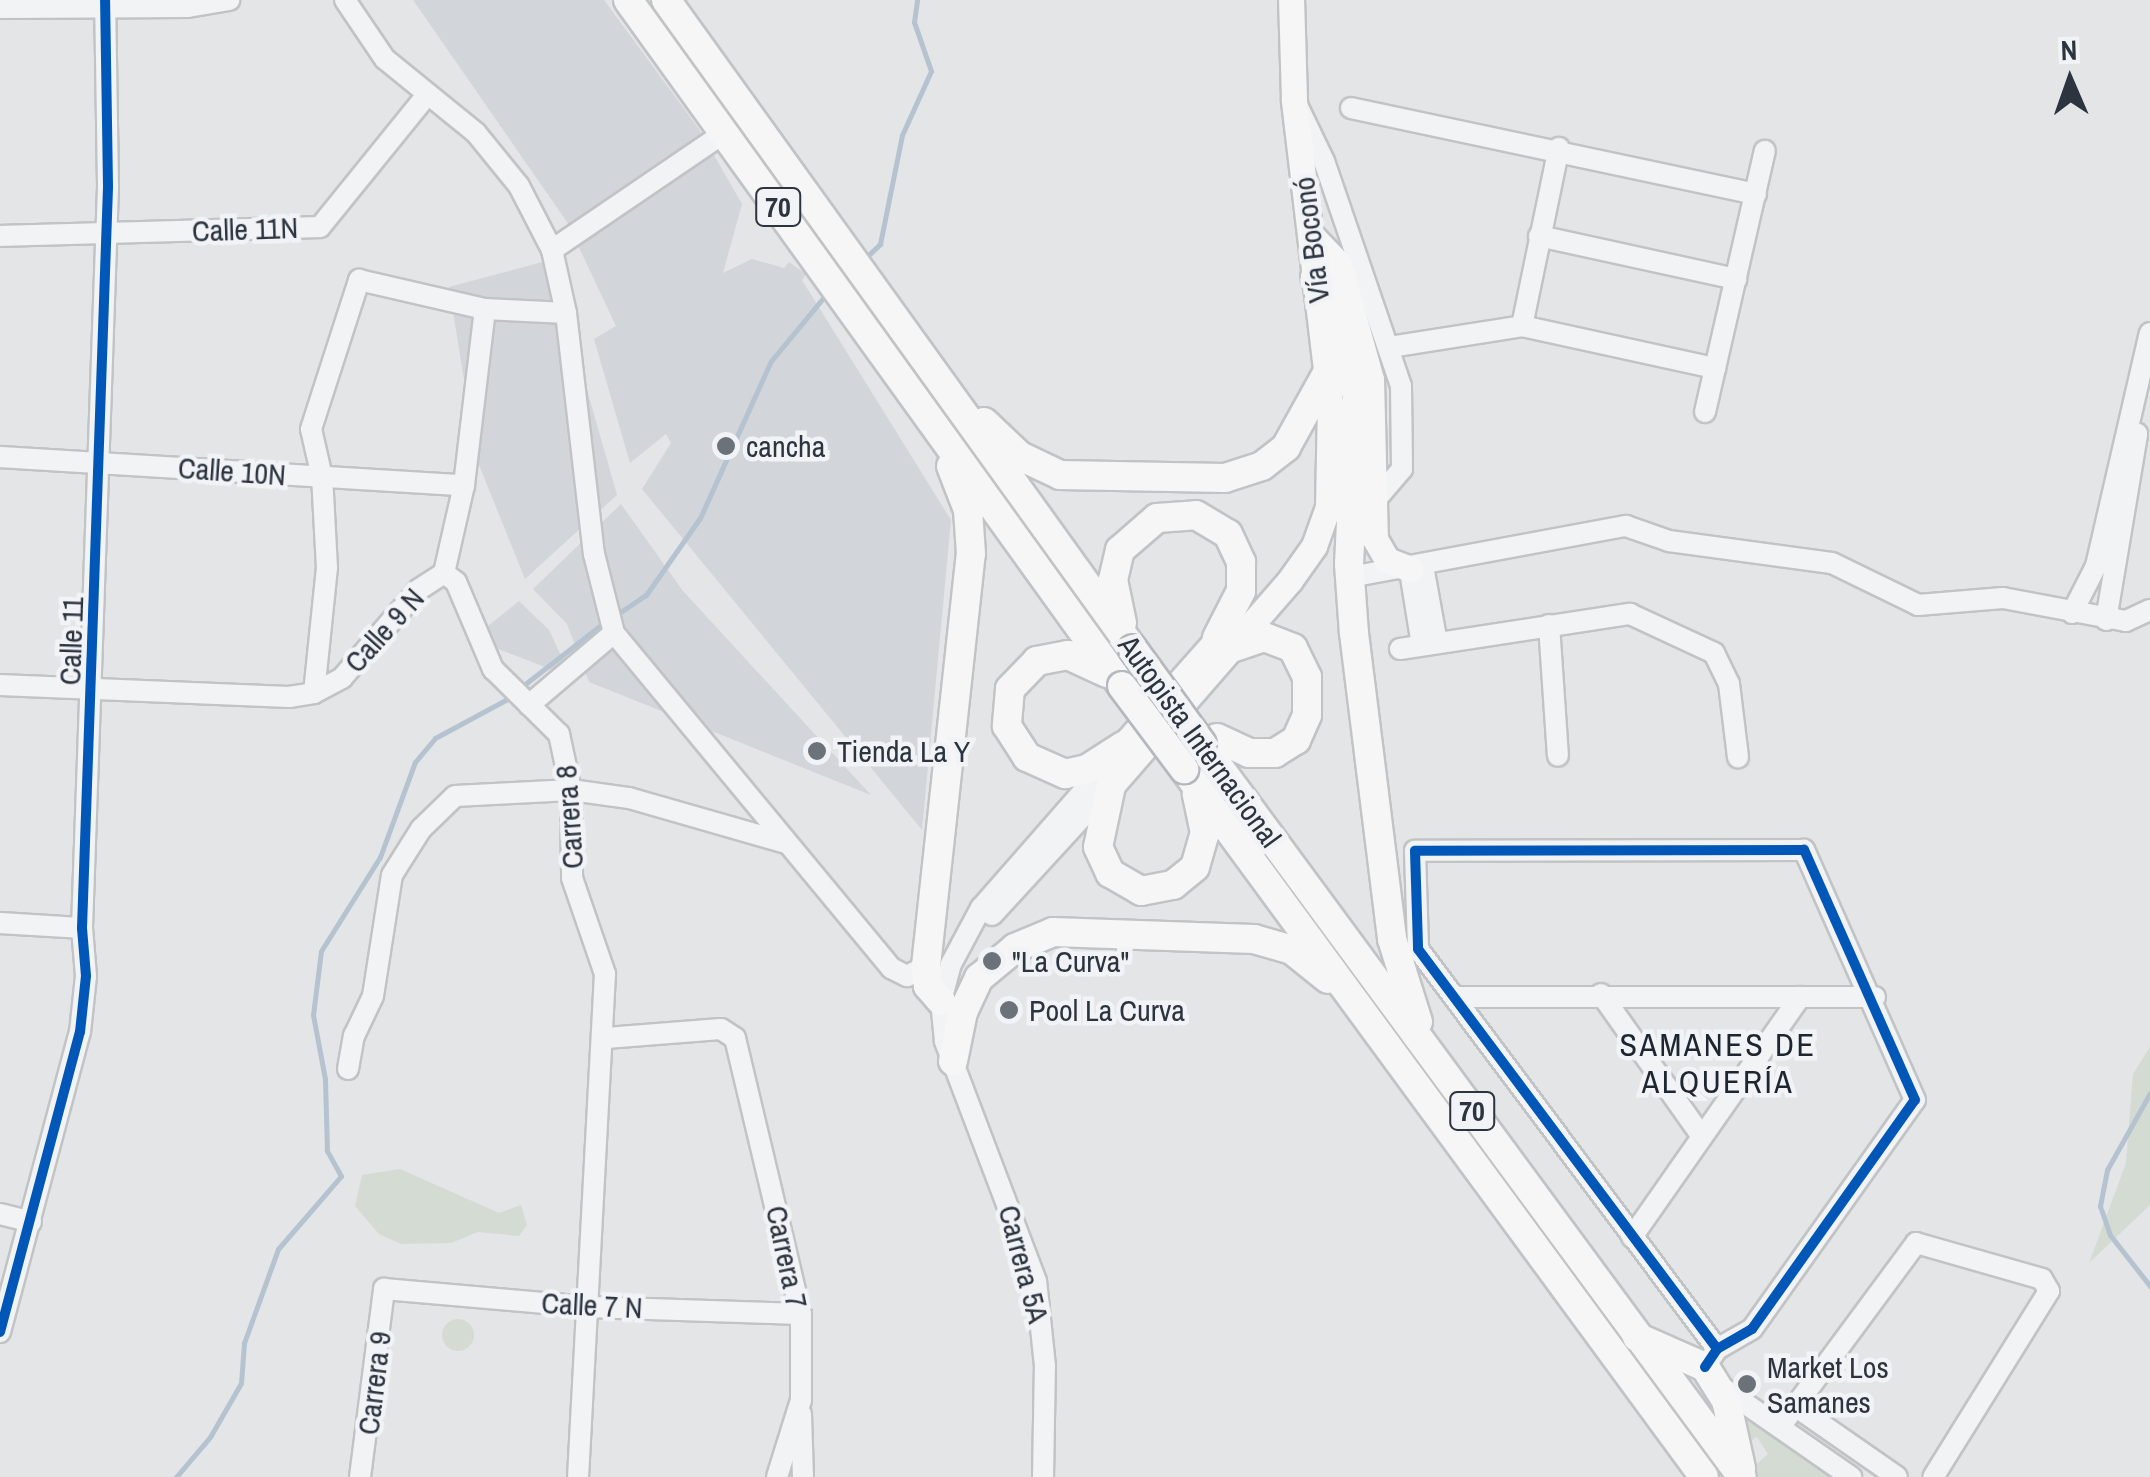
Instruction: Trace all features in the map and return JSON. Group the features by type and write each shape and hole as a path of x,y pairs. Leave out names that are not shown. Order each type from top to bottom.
{"highway":[{"name":"Autopista Internacional","path":"628,0 1120,683 1377,1025 1704,1477"},
{"name":"Autopista Internacional","path":"666,0 1160,687 1209,741 1438,1065 1742,1477"},
{"path":"1314,276 1344,345 1359,408 1350,577 1392,939 1438,1065"},
{"path":"923,360 1020,456 1071,476 1244,474 1286,447 1327,373"},
{"path":"928,415 965,501 971,554 926,966 928,986 941,1001"},
{"path":"1130,644 1114,592 1116,559 1150,521 1182,513 1223,529 1240,556 1240,591 1226,643 1264,637 1293,648 1307,678 1307,715 1296,740 1276,753 1250,754 1209,741"},
{"path":"1120,683 1075,657 1042,658 1013,683 1006,721 1027,756 1060,773 1082,772 1123,746"},
{"path":"1110,786 1098,827 1101,856 1125,885 1158,890 1186,876 1202,851 1202,815 1187,774"},
{"path":"954,1061 962,1012 980,978 1024,942 1066,930 1276,944 1309,962 1377,1025"},
{"path":"1637,1337 1713,1367 1733,1420 1742,1477"}],"main road":[{"name":"Vía Boconó","path":"1110,786 1226,643 1284,564 1331,481 1327,373 1294,99 1291,0"},
{"path":"1310,234 1339,264 1374,404 1372,504 1380,552 1416,568"},
{"name":"Vía Boconó","path":"1123,746 1226,643"}],"street":[{"path":"0,8 229,0"},
{"path":"345,0 385,59 476,133 498,160 552,250 566,313 594,554 614,633 891,968 906,976 926,966"},
{"name":"Calle 11","path":"0,1332 80,1032 86,976 82,928 94,686 96,462 106,234 104,5"},
{"name":"Calle 11N","path":"0,236 320,227 427,96"},
{"path":"1294,99 1324,161 1390,347 1403,402 1402,468 1372,504"},
{"path":"1352,108 1559,148 1756,194"},
{"path":"552,250 724,133"},
{"path":"1522,326 1559,148"},
{"path":"1705,412 1765,151"},
{"path":"1539,236 1736,279"},
{"path":"314,693 327,568 322,476 312,428 359,280 485,309 566,313"},
{"name":"Calle 9 N","path":"0,685 94,686 211,695 314,693 342,678 418,590 444,572 464,485 485,309"},
{"path":"1390,347 1522,326 1715,368"},
{"path":"2072,613 2096,566 2116,506 2138,418 2150,334"},
{"path":"1374,404 1403,402"},
{"name":"Calle 10N","path":"0,457 464,485"},
{"path":"2106,620 2116,506"},
{"path":"1350,577 1416,568 1626,526 1669,541 1832,563 1918,605 2003,598 2126,621 2150,610"},
{"path":"1416,568 1430,644"},
{"name":"Carrera 8","path":"444,572 456,582 493,669 560,734 571,790 572,878 600,948 606,1038 578,1477"},
{"path":"1400,649 1630,614 1714,653 1729,684 1738,757"},
{"path":"1548,626 1558,756"},
{"path":"529,705 614,633"},
{"path":"941,1001 951,964 981,908 1123,746"},
{"name":"Carrera 5A","path":"954,1061 953,994 971,945 1110,786"},
{"path":"348,1068 354,1036 374,996 392,875 421,829 455,796 571,790 629,798 786,842"},
{"path":"1713,1367 1752,1328 1913,1108 1914,1090 1875,997 1804,850 1424,848 1411,858 1414,939 1632,1238 1713,1367 1780,1427 1851,1477"},
{"path":"0,923 82,928"},
{"path":"1601,994 1700,1134"},
{"path":"1632,1238 1700,1134 1800,996"},
{"path":"1454,997 1875,997"},
{"name":"Carrera 5A","path":"941,1001 954,1061 1036,1282 1045,1366 1042,1477"},
{"name":"Carrera 7","path":"606,1038 722,1029 736,1038 801,1314 801,1400 777,1477"},
{"path":"0,1214 31,1222"},
{"path":"1780,1427 1916,1243 2042,1278 2049,1291 1933,1477"},
{"name":"Calle 7 N","path":"384,1289 588,1307 801,1314"},
{"name":"Carrera 9","path":"360,1477 384,1289"},
{"path":"801,1400 803,1477"},
{"path":"1795,1406 1897,1477"}],"shaded area":[{"path":"413,0 604,0 699,129 742,204 723,273 752,259 784,268 789,262 806,274 802,280 951,520 922,830 642,489 671,443 666,434 630,463 594,339 616,326 567,222"},
{"path":"550,260 617,495 525,579 477,460 449,287"},
{"path":"621,504 683,591 871,795 589,682 567,624 533,589"},
{"path":"519,601 549,630 571,677 472,639"},
{"path":"2150,1047 2150,1205 2089,1263 2126,1163 2133,1074"},
{"path":"400,1169 499,1213 521,1205 527,1225 519,1236 478,1232 451,1243 401,1244 379,1234 355,1206 362,1175"},
{"path":"458,1319 469,1324 474,1335 469,1346 458,1351 447,1346 442,1335 447,1324"},
{"path":"1741,1415 1829,1477 1752,1477 1748,1472 1768,1454 1757,1437 1742,1446"}],"waterway":[{"path":"862,261 880,244 902,135 931,71 914,22 917,0"},
{"path":"616,615 646,595 700,518 771,361 828,292"},
{"path":"520,688 606,621"},
{"path":"176,1477 210,1437 241,1383 244,1343 278,1249 341,1176 327,1151 325,1079 313,1015 321,951 380,857 415,762 435,738 513,696"},
{"path":"2150,1093 2107,1170 2100,1206 2110,1235 2150,1286"}],"cycle path":[{"path":"0,1332 80,1032 86,976 82,928 108,186 105,0"},
{"path":"1705,1367 1717,1349 1752,1329 1915,1100 1804,850 1415,851 1418,949 1717,1349"}],"place":[{"name":"cancha","path":"726,446"},
{"name":"Tienda La Y","path":"817,751"},
{"name":"\"La Curva\"","path":"992,961"},
{"name":"Pool La Curva","path":"1009,1010"},
{"name":"Market Los Samanes","path":"1747,1384"}],"district":[{"name":"SAMANES DE ALQUERÍA","path":"1718,1064"}]}
